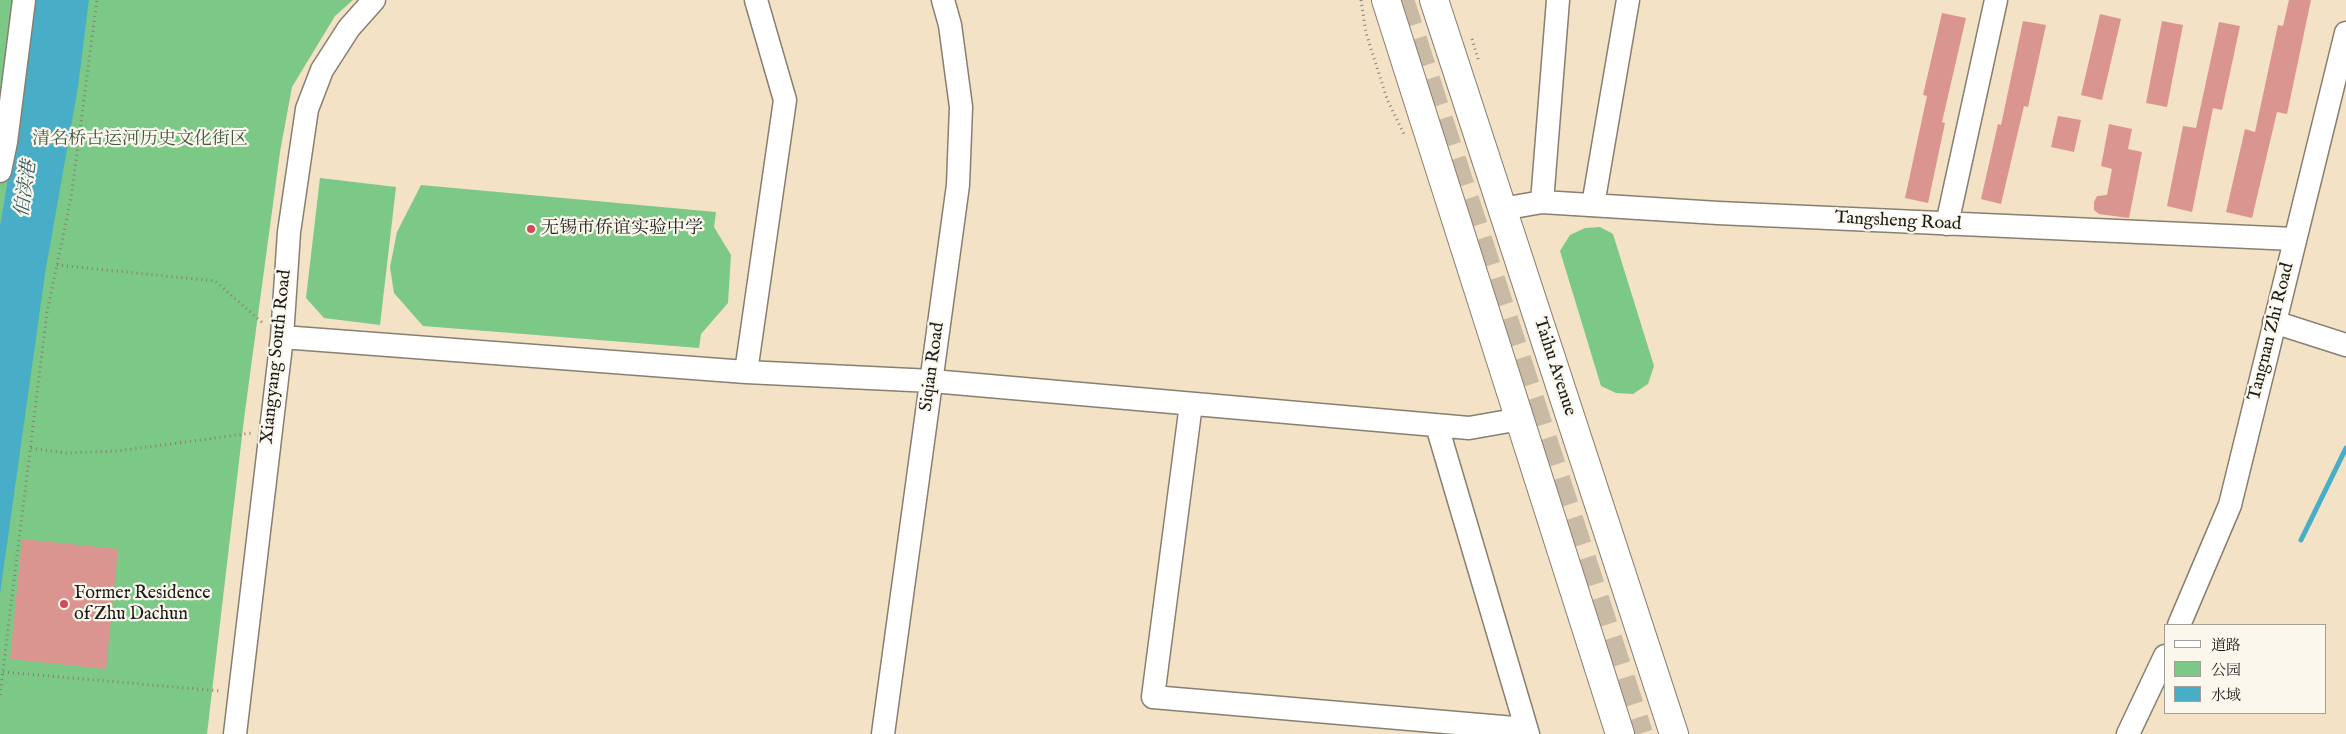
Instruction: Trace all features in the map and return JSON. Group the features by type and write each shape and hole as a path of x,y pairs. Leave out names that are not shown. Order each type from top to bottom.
{"main road":[{"path":"1386,0 1620,734"},
{"name":"Taihu Avenue","path":"1434,0 1674,734"}],"street":[{"path":"0,171 6,142 24,0"},
{"name":"Xiangyang South Road","path":"235,734 282,337 289,232 307,109 322,70 348,28 374,0"},
{"path":"746,372 786,100 756,0"},
{"name":"Siqian Road","path":"883,734 958,185 961,107 950,25 942,0"},
{"path":"1542,202 1558,0"},
{"path":"1593,205 1628,0"},
{"path":"1947,224 1996,0"},
{"name":"Tangnan Zhi Road","path":"2179,624 2230,505 2294,239 2338,97 2346,33"},
{"name":"Tangsheng Road","path":"1502,209 1542,202 1947,224 2294,239"},
{"path":"2274,322 2346,345"},
{"path":"282,337 746,372 932,382 1438,426 1469,428 1518,418"},
{"path":"1191,404 1153,697 1527,732 1438,426"},
{"path":"2128,734 2164,658"}],"path":[{"path":"0,695 47,312 71,198 98,0"},
{"path":"57,265 216,281 262,323 282,337"},
{"path":"31,448 65,453 118,452 270,430"},
{"path":"3,672 240,693"}],"green space":[{"name":"清名桥古运河历史文化街区","path":"0,0 353,0 335,16 292,87 280,152 244,419 207,734 0,734"},
{"path":"320,178 396,187 380,325 324,318 306,298"},
{"path":"421,185 716,212 714,227 731,255 728,303 701,334 699,348 423,326 394,293 390,267 397,232"},
{"path":"1600,227 1613,234 1654,366 1648,384 1633,394 1616,393 1601,386 1560,251 1570,235 1585,228"}],"water":[{"name":"伯渎港","path":"33,0 89,0 78,87 45,274 0,594 0,226 21,102"}],"building":[{"path":"2289,0 2311,0 2287,114 2277,112 2252,218 2226,212 2245,129 2255,132 2278,25 2283,26"},
{"path":"1942,13 1966,18 1942,122 1945,123 1928,203 1905,198 1927,96 1923,95"},
{"path":"2100,14 2121,19 2102,100 2081,95"},
{"path":"2023,21 2046,25 2028,107 2024,106 2001,204 1981,199 1998,124 2001,125"},
{"path":"2162,21 2183,25 2167,107 2146,103"},
{"path":"2219,22 2240,26 2222,110 2213,108 2192,212 2167,206 2183,126 2196,128"},
{"path":"2058,116 2081,120 2074,152 2051,147"},
{"path":"2109,124 2132,129 2128,149 2142,152 2129,218 2099,214 2094,210 2094,202 2097,196 2107,195 2112,169 2101,166"},
{"name":"Former Residence of Zhu Dachun","path":"22,539 118,549 106,669 10,659"}],"waterway":[{"path":"2301,540 2346,448"}],"tunnel":[{"path":"1400,0 1639,734"}],"place":[{"name":"无锡市侨谊实验中学","path":"531,229"},
{"name":"Former Residence of Zhu Dachun","path":"64,604"}]}
